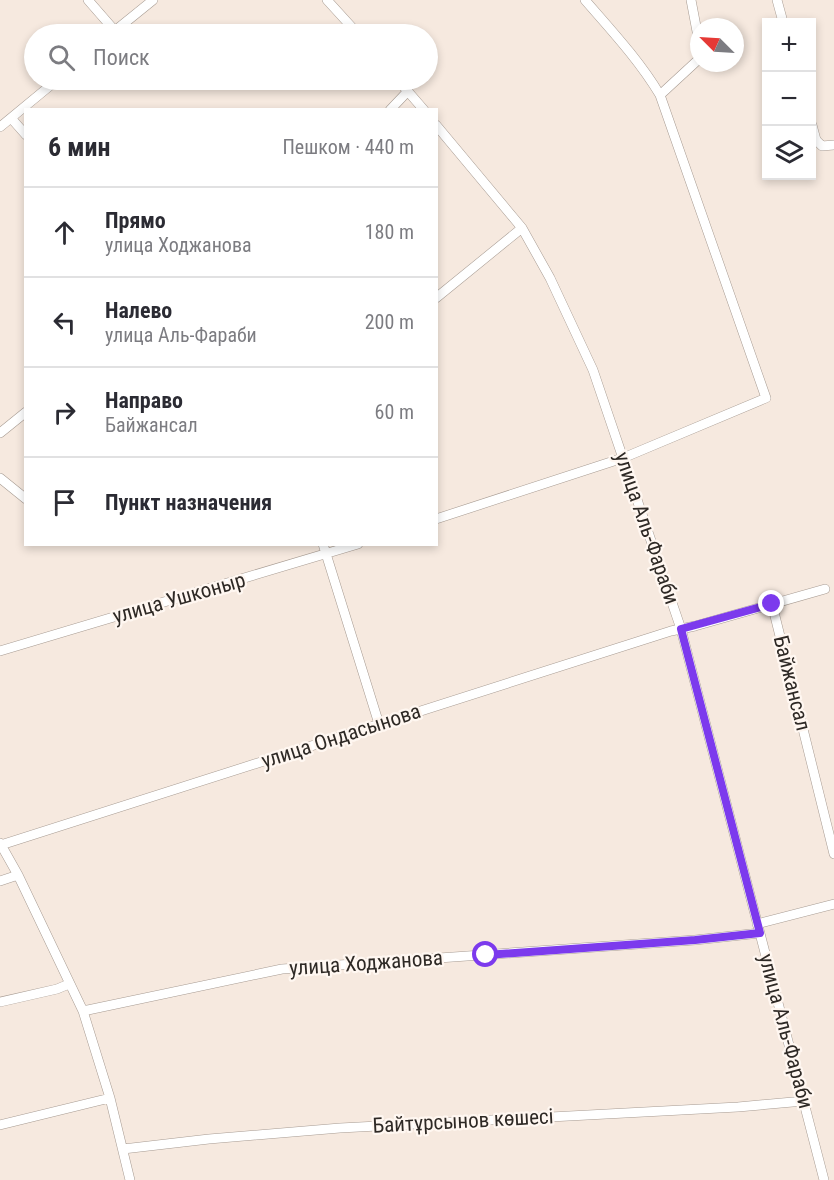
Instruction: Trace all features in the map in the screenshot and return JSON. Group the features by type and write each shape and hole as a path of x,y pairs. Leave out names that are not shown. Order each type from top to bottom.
{"street":[{"path":"88,0 106,24"},
{"path":"124,24 153,0"},
{"path":"327,0 349,24"},
{"path":"438,518 623,458 766,398 660,95 622,43 585,0"},
{"path":"691,0 694,18"},
{"path":"777,0 782,18"},
{"path":"660,95 690,67"},
{"path":"0,127 45,90"},
{"path":"392,108 408,90 422,108"},
{"path":"11,118 24,133"},
{"path":"812,126 822,146 834,145"},
{"name":"улица Аль-Фараби","path":"438,127 522,228 550,278 593,370 681,629 824,1180"},
{"path":"438,296 522,228"},
{"path":"0,433 24,414"},
{"path":"0,478 24,497"},
{"path":"324,546 379,724"},
{"name":"улица Ушконыр","path":"0,651 352,546"},
{"path":"681,629 825,589"},
{"name":"Байжансал","path":"772,604 834,854"},
{"name":"улица Ондасынова","path":"0,844 681,629"},
{"path":"0,844 18,875 83,1011 110,1098 130,1180"},
{"path":"0,881 18,875"},
{"path":"759,928 834,904"},
{"name":"улица Ходжанова","path":"83,1011 282,969 695,940 759,928"},
{"path":"0,1002 57,989 69,984"},
{"path":"0,1125 110,1098"},
{"name":"Байтұрсынов көшесі","path":"123,1149 208,1138 340,1128 738,1107 804,1101"}],"route":[{"path":"486,955 760,933 681,629 772,604"}]}
